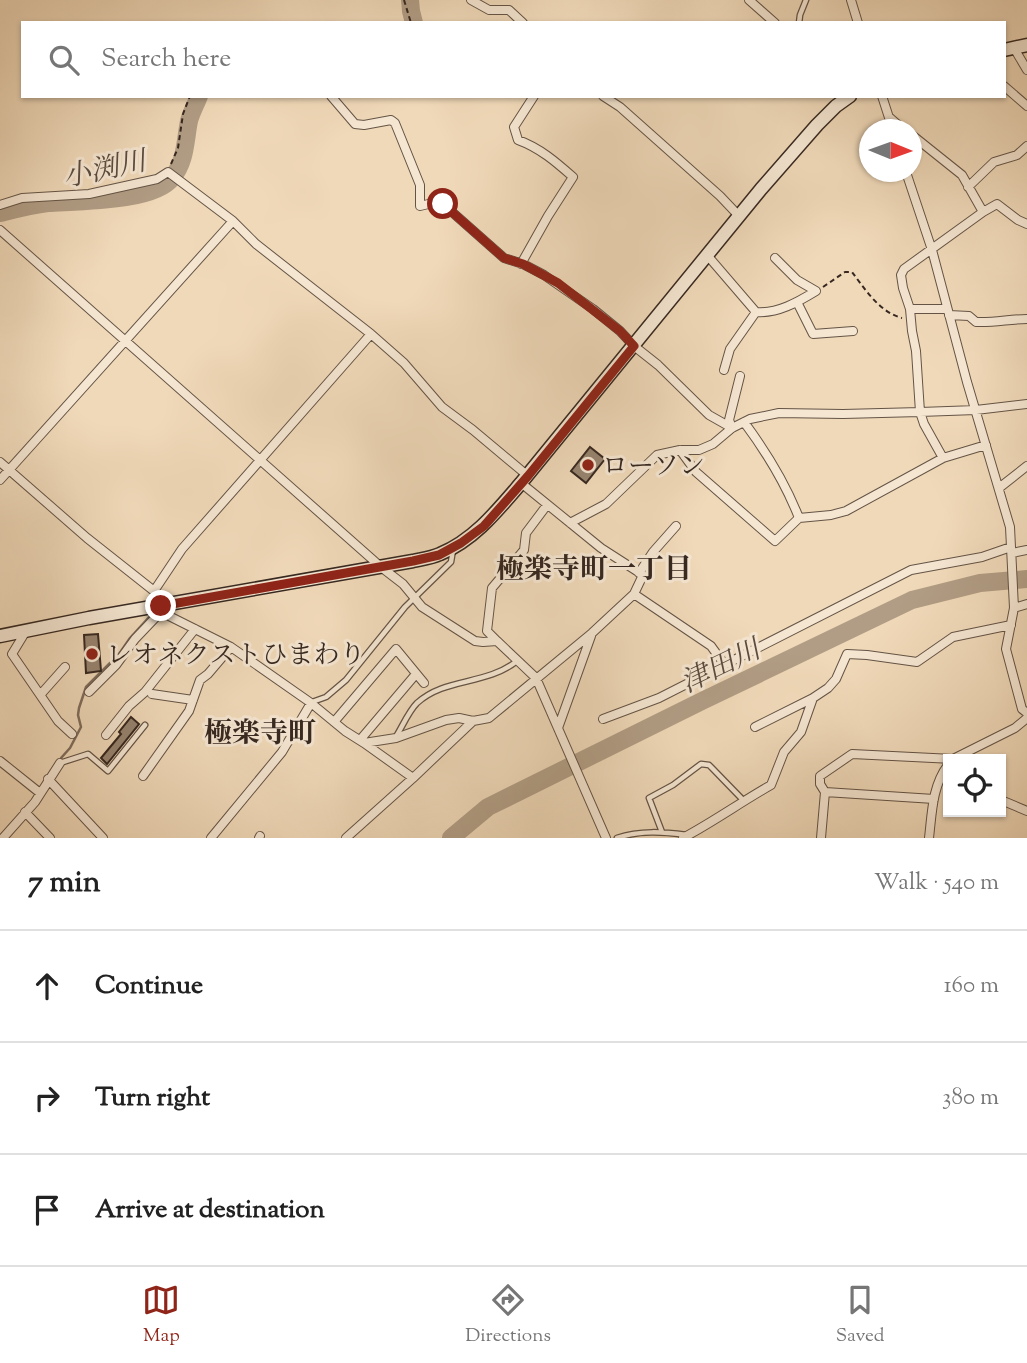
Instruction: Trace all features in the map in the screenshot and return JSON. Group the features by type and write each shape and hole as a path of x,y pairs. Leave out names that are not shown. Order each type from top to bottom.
{"street":[{"path":"471,0 489,10 509,10 521,21"},
{"path":"749,0 773,21"},
{"path":"851,0 857,21"},
{"path":"1015,48 1027,70"},
{"path":"1006,88 1027,106"},
{"path":"333,98 355,124 391,120 395,123 420,185 420,206 437,202 443,204 504,258 544,275 593,309 658,365 709,415 732,428"},
{"path":"521,264 573,177 551,158 518,140 514,127 533,98"},
{"path":"606,98 630,116 739,216"},
{"path":"0,636 381,567 439,555 454,546 484,526 739,216 817,125 847,98"},
{"path":"883,98 890,119"},
{"path":"922,143 962,175 983,212"},
{"path":"968,187 994,162 1017,155 1027,146"},
{"path":"0,205 22,198 89,194 157,179 168,172 233,220 256,244 371,334 404,363 442,407 473,430 547,505 601,548 643,575 634,594 592,633 489,718 473,721 459,718 446,720 396,738 362,742"},
{"path":"909,182 932,250 1010,527 1014,608 1006,649 1027,715 1015,728 963,754"},
{"path":"943,458 920,412 911,309 901,275 904,269 997,204 1027,224"},
{"path":"0,480 233,220"},
{"path":"0,230 403,584 422,607 475,641 497,641"},
{"path":"707,255 756,312 765,313 797,302 816,291 797,280 775,258"},
{"path":"797,302 813,334 833,336 853,331"},
{"path":"911,309 969,316 976,322 999,323 1027,319"},
{"path":"724,370 728,348 756,312"},
{"path":"154,591 182,549 371,334"},
{"path":"732,428 729,420 740,376"},
{"path":"570,523 606,504 657,455 680,450 699,450 713,444 732,428 750,419 779,413 976,410 1027,404"},
{"path":"744,422 769,456 788,490 799,518"},
{"path":"680,450 696,472 775,541 799,518 846,511 943,458 986,445"},
{"path":"0,462 87,538 154,591 169,616 231,647 413,778"},
{"path":"999,488 1027,466"},
{"path":"547,505 526,533 524,550 492,588 487,631 536,678 606,838"},
{"path":"639,573 676,526"},
{"path":"603,719 659,698 911,570 1027,550"},
{"path":"634,594 711,646 724,664"},
{"path":"1014,608 1027,604"},
{"path":"89,692 129,654 135,639 156,617 161,606"},
{"path":"755,727 828,688 836,679 847,654 867,654 917,662 953,637 1011,625"},
{"path":"106,735 126,703 145,692 155,671 195,629"},
{"path":"26,631 12,654 72,734"},
{"path":"558,728 592,633"},
{"path":"143,776 189,711 200,680 231,647"},
{"path":"334,722 396,649 424,683"},
{"path":"41,694 65,667"},
{"path":"362,742 416,674"},
{"path":"152,694 193,700"},
{"path":"685,837 771,785 784,752 801,732 813,698"},
{"path":"211,838 282,752 311,703"},
{"path":"346,838 473,721"},
{"path":"821,838 825,792 820,784 820,776 852,754 943,759"},
{"path":"0,761 40,793"},
{"path":"1,838 35,802 60,763"},
{"path":"929,838 934,799 943,772"},
{"path":"48,779 103,838"},
{"path":"825,792 934,799"},
{"path":"1006,802 1027,811"},
{"path":"25,812 50,838"}],"lane":[{"path":"799,21 806,0"},
{"path":"311,703 326,697 346,680 405,607 451,562 454,546"},
{"path":"396,738 415,705 427,695 447,686 506,670 518,660"},
{"path":"60,763 88,754 108,771 145,725"},
{"path":"662,832 649,798 673,785 701,764 712,768 744,801"},
{"path":"617,838 662,832 685,837"}],"path":[{"path":"404,0 410,21"},
{"path":"168,172 178,148 183,114 189,98"},
{"path":"816,291 845,272 852,272 875,302 897,317 911,319"}],"building":[{"name":"ローソン","path":"590,447 605,459 586,483 571,471"},
{"name":"レオネクストひまわり","path":"98,634 101,671 86,673 84,635"},
{"path":"131,717 139,724 107,764 101,758"}],"waterway":[{"name":"小渕川","path":"410,0 414,21"},
{"name":"小渕川","path":"0,213 48,203 133,196 163,186 180,165 189,121 198,98"},
{"name":"津田川","path":"451,838 488,807 912,600 980,583 1027,579"},
{"path":"61,758 70,748 81,727 78,715 86,687 119,654 150,616"}],"place":[{"name":"ローソン","path":"588,465"},
{"name":"レオネクストひまわり","path":"92,654"}],"district":[{"name":"極楽寺町一丁目","path":"594,568"},
{"name":"極楽寺町","path":"260,732"}],"route":[{"path":"161,606 413,561 439,555 461,543 484,526 521,484 634,346 620,331 558,283 523,264 504,258 493,250 443,204"}]}
